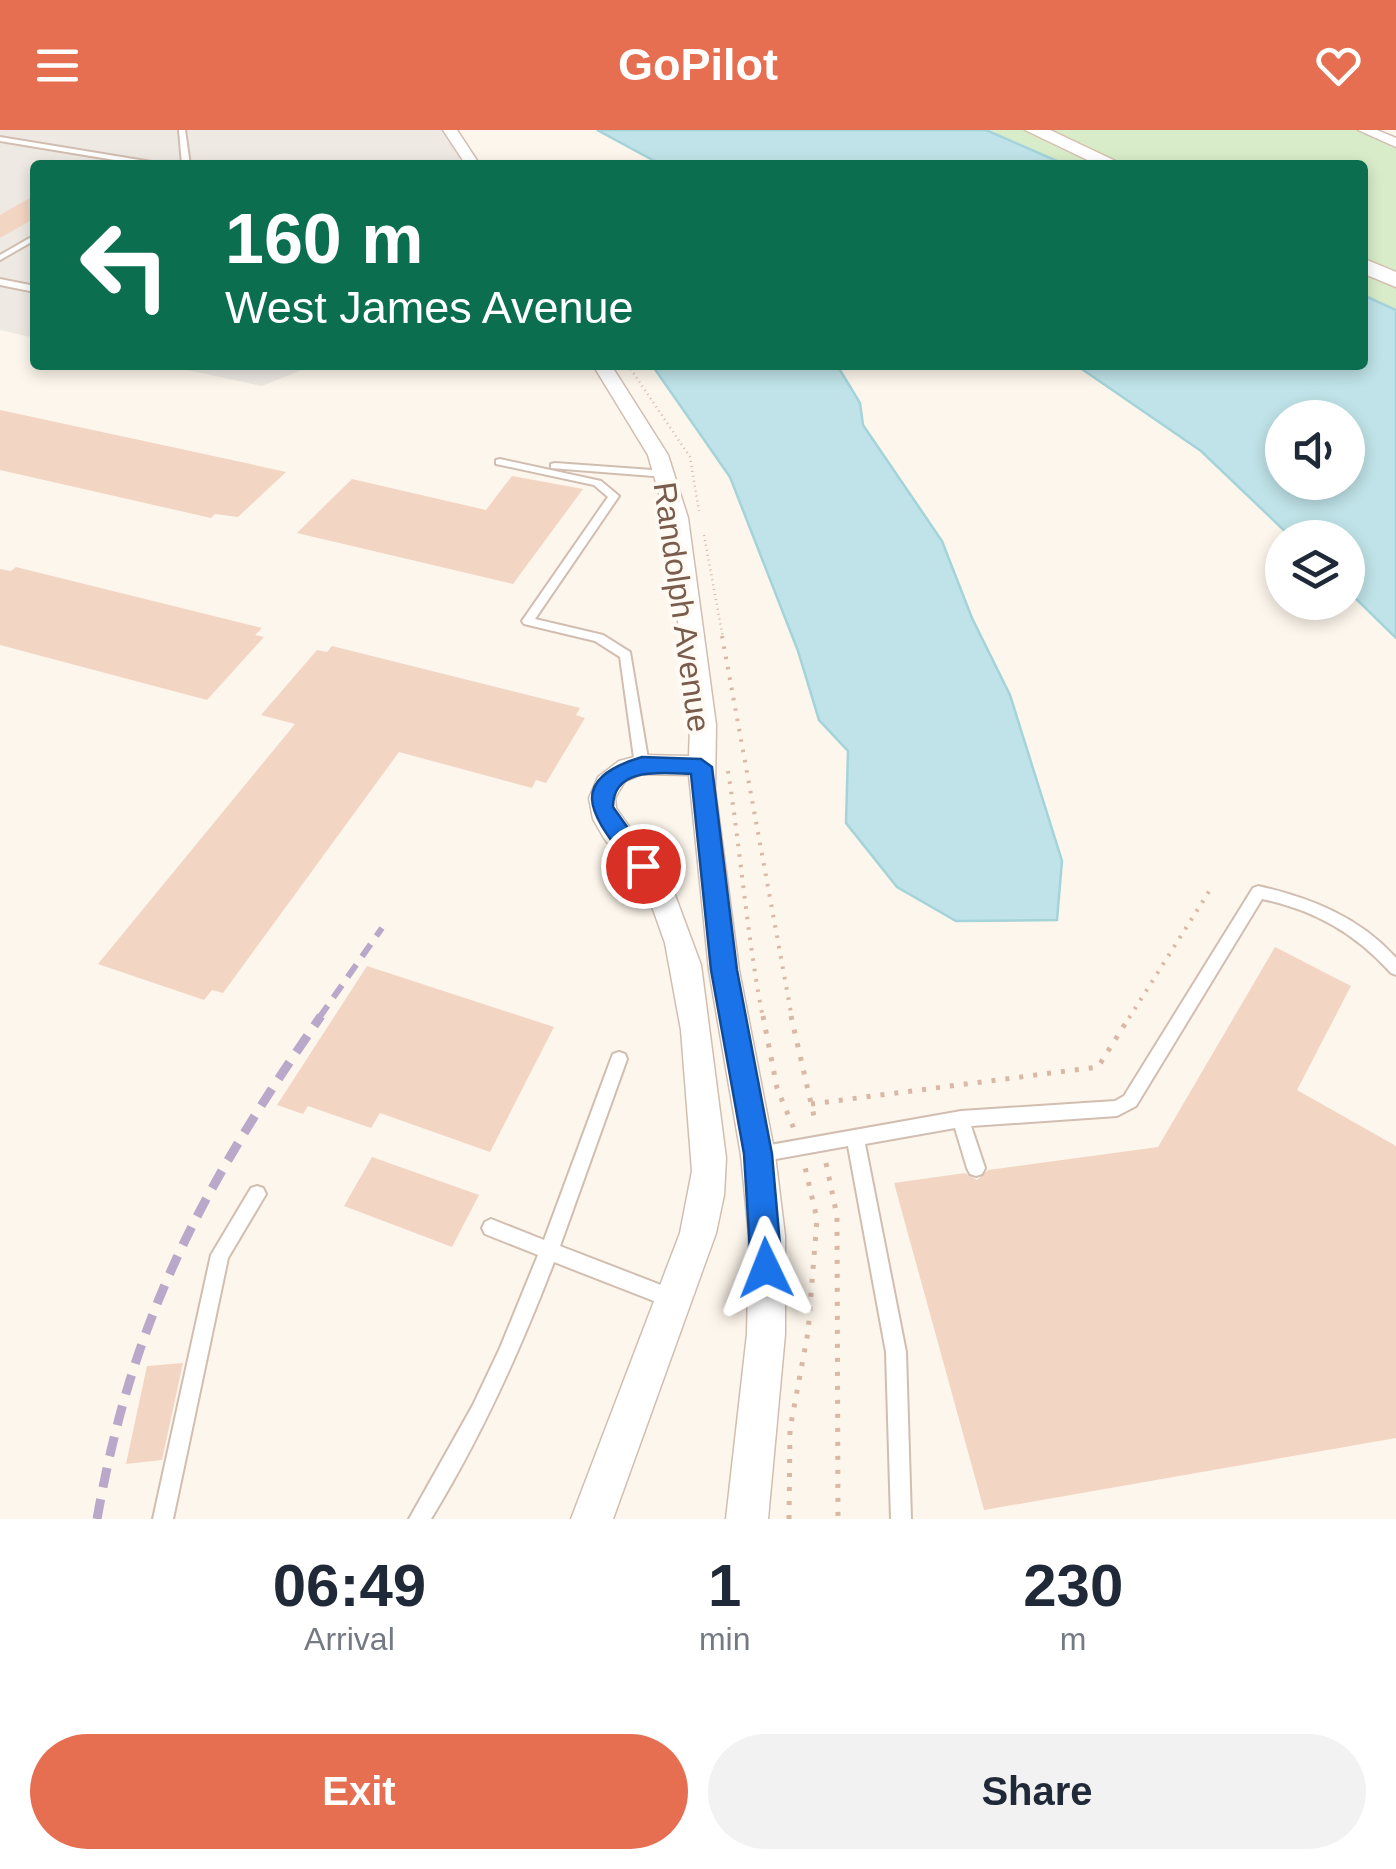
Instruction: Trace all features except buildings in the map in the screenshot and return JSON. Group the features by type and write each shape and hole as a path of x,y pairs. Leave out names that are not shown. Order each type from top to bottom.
{"street":[{"path":"450,130 471,160"},
{"path":"1034,130 1103,160"},
{"path":"1365,130 1396,144"},
{"path":"1368,268 1396,280"},
{"name":"Randolph Avenue","path":"605,370 666,474 677,518 703,724 701,767 724,970 758,1154 767,1236 766,1334 747,1519"},
{"path":"592,1519 673,1300 707,1194 709,1153 694,1005 673,923 660,892 602,808 602,795 610,780 642,764 701,767"}],"lane":[{"path":"182,130 185,160"},
{"path":"0,139 127,160"},
{"path":"0,258 30,240"},
{"path":"0,282 30,288"},
{"path":"642,764 626,655 600,638 528,621 614,496 597,483 500,462 666,474"},
{"path":"758,1154 961,1119 1116,1108 1130,1101 1258,892 1320,908 1349,924 1396,970"},
{"path":"418,1519 458,1459 548,1252 618,1059"},
{"path":"961,1119 976,1168"},
{"path":"854,1138 896,1352 901,1519"},
{"path":"162,1519 220,1255 257,1194"},
{"path":"491,1228 673,1300"}],"path":[{"path":"631,370 690,456 700,515"},
{"path":"704,534 811,1104 837,1216 838,1519"},
{"path":"811,1104 1098,1068 1210,890"}],"shaded area":[{"path":"0,130 443,130 461,160 30,160 30,337 0,330"},
{"path":"187,370 302,370 262,386"}],"green space":[{"path":"986,130 1356,130 1396,147 1396,310 1368,297 1368,160 1055,160"}],"water":[{"path":"597,130 986,130 1055,160 653,160"},
{"path":"1368,297 1396,310 1396,638 1365,608 1365,520 1273,520 1201,451 1083,370 1368,370"},
{"path":"655,370 840,370 860,403 863,425 942,541 972,618 1010,695 1062,861 1057,920 956,921 897,887 846,823 848,751 819,720 798,651 730,477"}],"railway":[{"path":"319,1018 382,928"},
{"path":"97,1519 131,1378 179,1254 242,1137 321,1016"}],"route":[{"path":"643,866 602,808 602,795 610,780 642,764 701,767 724,970 758,1154 767,1236 766,1268"}]}
